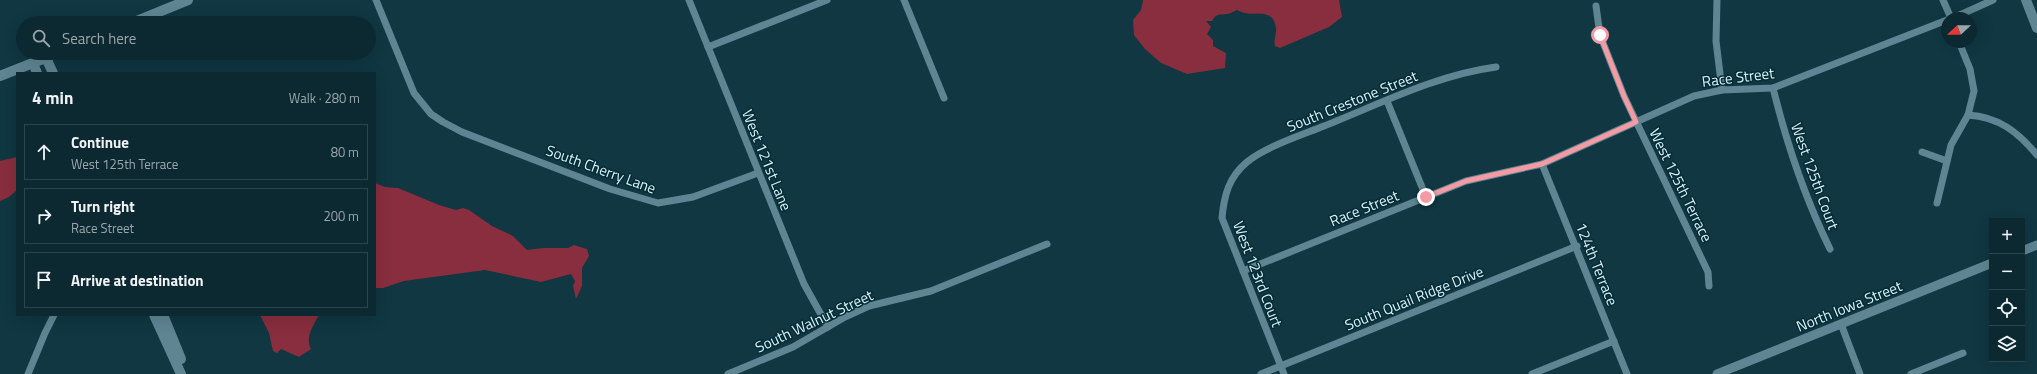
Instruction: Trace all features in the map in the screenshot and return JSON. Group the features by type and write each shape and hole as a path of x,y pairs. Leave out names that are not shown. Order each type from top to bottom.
{"main road":[{"path":"149,16 188,0"},
{"path":"2026,0 2037,28"},
{"path":"0,76 41,60"},
{"path":"47,60 53,72"},
{"path":"33,63 38,72"},
{"path":"154,316 181,374"},
{"path":"163,316 187,374"}],"street":[{"name":"South Cherry Lane","path":"376,0 408,79 422,105 443,122 610,189 658,203 693,197 758,173"},
{"name":"West 121st Lane","path":"689,0 804,284 828,327"},
{"path":"708,47 827,0"},
{"path":"904,0 944,98"},
{"path":"1717,0 1716,41 1722,90"},
{"path":"1943,0 1949,12"},
{"path":"1966,12 1993,0"},
{"name":"West 125th Terrace","path":"1596,6 1600,35 1607,55 1636,122 1708,272 1709,286"},
{"name":"Race Street","path":"1243,271 1466,181 1542,164 1694,96 1722,90 1773,88 1941,22"},
{"path":"1937,203 1951,146 1968,115 1974,91 1970,69 1961,48"},
{"name":"South Crestone Street","path":"1229,182 1248,161 1276,146 1431,82 1471,70 1496,67"},
{"name":"West 125th Court","path":"1773,88 1789,149 1819,228 1830,249"},
{"path":"1386,101 1426,197"},
{"path":"1968,115 1985,116 2004,125 2023,138 2037,155"},
{"path":"1922,152 1947,161"},
{"name":"124th Terrace","path":"1542,164 1577,246 1627,374"},
{"name":"West 123rd Court","path":"1229,182 1223,201 1222,218 1284,374"},
{"name":"South Walnut Street","path":"728,374 793,347 869,306 932,291 1047,244"},
{"path":"2025,250 2037,245"},
{"name":"South Quail Ridge Drive","path":"1261,374 1577,246"},
{"name":"North Iowa Street","path":"1717,374 1989,264"},
{"path":"30,373 45,333 54,316"},
{"path":"1841,324 1860,374"},
{"path":"1532,374 1614,341"},
{"path":"1911,374 1963,353"}],"shaded area":[{"path":"1143,0 1339,0 1342,17 1329,27 1280,48 1275,46 1274,42 1276,28 1272,18 1268,15 1250,14 1237,10 1228,14 1218,15 1212,21 1206,21 1211,27 1207,34 1213,40 1213,46 1226,53 1225,68 1187,74 1161,63 1145,49 1134,35 1133,20 1141,10"},
{"path":"16,157 16,191 9,197 0,201 0,161"},
{"path":"376,183 385,187 398,188 439,205 456,210 463,208 469,210 492,226 513,236 527,250 543,248 568,248 574,245 587,249 589,256 582,268 582,286 576,299 573,286 575,281 571,274 541,282 485,270 404,281 383,288 376,288"},
{"path":"260,316 318,316 309,336 309,345 311,349 299,357 281,349 277,353 273,351 269,333"}],"route":[{"path":"1426,197 1466,181 1542,164 1636,122 1600,35"}]}
